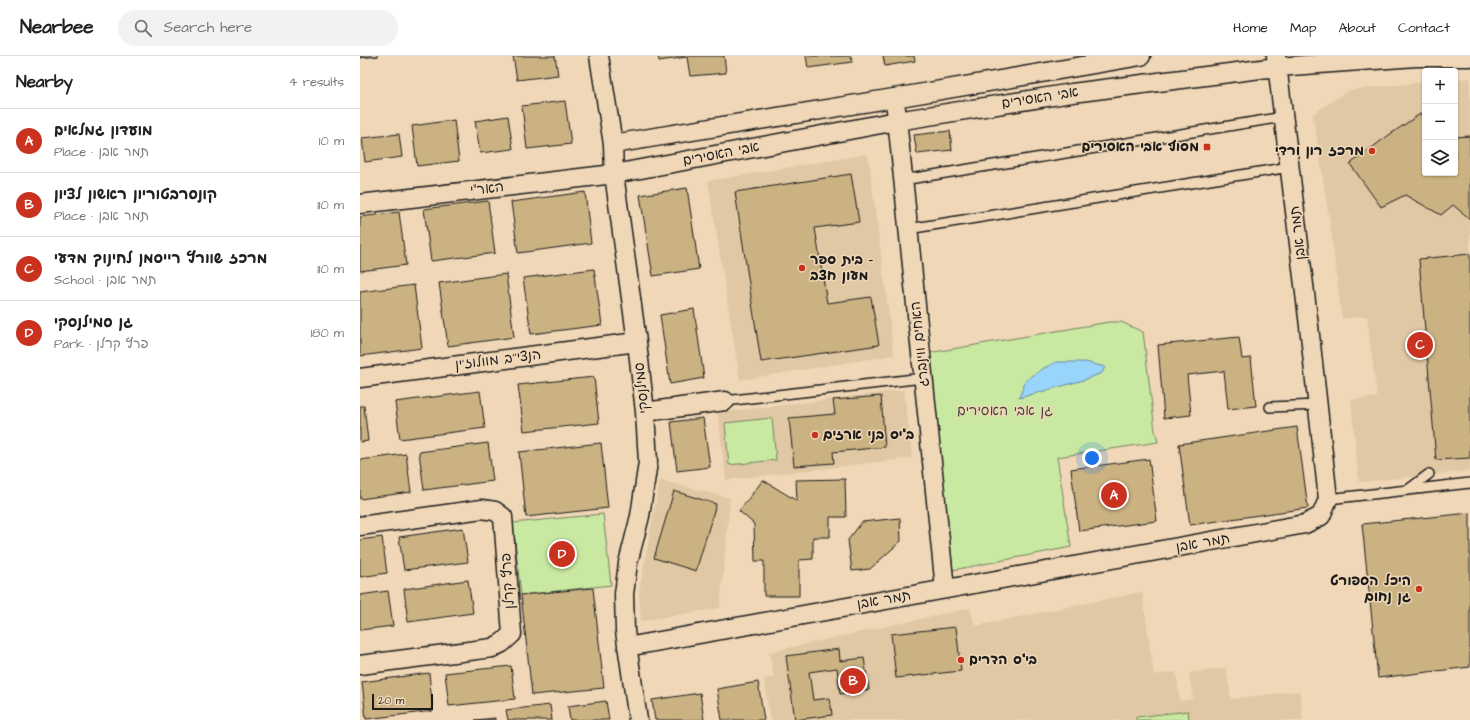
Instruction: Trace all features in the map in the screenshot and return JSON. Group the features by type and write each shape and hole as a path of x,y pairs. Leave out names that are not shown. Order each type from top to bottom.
{"street":[{"name":"סמילנסקי","path":"599,56 613,144 614,174 637,342 645,412 648,462 640,516 628,563 624,594 627,647 638,720"},
{"name":"אבי האסירים","path":"613,144 1141,56"},
{"name":"אבי האסירים","path":"614,174 897,120 1277,62 1416,57 1470,57"},
{"name":"תמר אבן","path":"627,647 1305,524 1321,516 1328,499 1277,62"},
{"name":"האחים ווינברג","path":"894,98 945,589"},
{"name":"האר\"י","path":"360,204 614,174"},
{"name":"הנצי''ב מוולוז'ין","path":"360,378 637,342"},
{"path":"645,412 726,401"},
{"name":"פרץ קרלן","path":"360,526 482,509 495,511 503,518 512,634 502,643 492,648 360,665"}],"lane":[{"path":"903,180 1283,117"},
{"path":"908,229 1290,167"},
{"path":"726,401 923,378"},
{"path":"1270,407 1318,405"},
{"path":"1407,490 1429,474"},
{"path":"1328,499 1470,483"}],"shaded area":[{"path":"1470,78 1470,471 1359,482 1351,400 1377,397 1367,316 1342,319 1332,237 1313,114 1349,90 1422,82 1422,176 1458,176 1458,79"},
{"name":"בית ספר - מעון חצב","path":"868,154 894,355 740,380 708,181"},
{"name":"ב\"יס בני ארזים","path":"904,390 912,458 726,480 718,413"},
{"path":"660,480 730,498 720,608 641,621 639,592"},
{"name":"בי\"ס הדרים","path":"1142,592 1154,675 1176,672 1180,701 1193,699 1189,673 1226,668 1231,699 1299,691 1303,720 770,720 764,679 774,678 769,652 970,608 975,626"}],"green space":[{"name":"גן אבי האסירים","path":"1109,322 1121,322 1143,332 1155,431 1158,442 1057,457 1071,547 953,570 929,353"},
{"path":"772,418 776,460 729,465 725,423"},
{"path":"603,514 611,585 521,595 513,523"},
{"path":"1188,711 1189,720 1136,720 1136,717"}],"water":[{"path":"1056,362 1085,362 1105,367 1102,373 1084,380 1019,398 1026,380"}],"building":[{"path":"360,56 378,56 360,58"},
{"path":"513,56 555,56 558,75 517,80"},
{"path":"658,56 724,56 726,73 690,76 687,57 659,61"},
{"path":"806,56 851,56 852,62 808,68"},
{"path":"883,56 914,56 915,61 885,66"},
{"path":"565,101 571,144 527,149 522,106"},
{"path":"1420,114 1422,116 1422,176 1458,176 1458,137 1470,136 1470,219 1453,205 1441,215 1405,195 1381,207 1350,164"},
{"path":"508,116 513,149 480,153 475,121"},
{"path":"454,120 459,161 417,166 412,126"},
{"path":"950,131 952,150 917,154 914,135"},
{"path":"399,134 402,157 365,162 362,138"},
{"path":"851,174 859,222 815,228 827,303 871,297 879,345 761,362 735,192"},
{"path":"687,188 699,269 653,276 640,195"},
{"path":"585,192 591,243 518,253 511,202"},
{"path":"488,201 495,253 431,261 424,209"},
{"path":"399,212 406,265 360,271 360,217"},
{"path":"1470,254 1470,458 1436,460 1419,259"},
{"path":"594,269 602,325 531,334 523,278"},
{"path":"506,274 514,337 448,346 439,283"},
{"path":"414,285 422,348 360,356 360,292"},
{"path":"694,309 704,378 670,384 660,315"},
{"path":"1239,337 1242,359 1251,358 1256,406 1228,409 1224,371 1187,375 1191,415 1164,418 1158,345"},
{"path":"594,377 599,423 524,431 518,385"},
{"path":"480,391 485,428 400,439 395,402"},
{"path":"881,396 885,447 833,452 834,463 794,466 789,418 835,414 833,400"},
{"path":"360,406 364,406 368,441 360,442"},
{"path":"703,418 710,467 677,471 671,422"},
{"path":"1297,427 1308,508 1190,525 1179,444"},
{"path":"488,443 493,481 424,490 419,452"},
{"path":"601,443 608,508 526,517 519,452"},
{"path":"406,454 411,492 360,499 360,460"},
{"path":"1149,459 1157,521 1079,531 1071,469"},
{"path":"845,479 846,517 830,517 830,537 813,537 813,559 799,560 799,596 764,596 764,561 755,561 754,524 739,511 763,480 797,501 796,480"},
{"path":"674,491 716,504 696,571 654,558"},
{"name":"היכל הספורט גן נחום","path":"1470,513 1470,667 1378,678 1362,524"},
{"path":"900,518 901,541 870,569 852,571 848,540 862,522"},
{"path":"463,528 468,562 404,570 399,537"},
{"path":"382,537 387,573 360,577 360,540"},
{"path":"468,580 473,613 408,622 404,589"},
{"path":"593,588 604,688 532,695 521,595"},
{"path":"388,591 393,626 360,630 360,595"},
{"path":"956,627 961,671 896,678 891,634"},
{"path":"839,649 840,661 864,658 869,690 840,694 837,668 809,672 813,700 830,698 832,715 795,720 786,656"},
{"path":"511,666 515,699 449,706 445,673"},
{"path":"429,673 433,711 366,719 362,682"},
{"path":"758,682 764,720 722,720 717,689"},
{"path":"700,693 704,720 655,720 652,700"},
{"path":"606,701 609,720 570,720 568,706"},
{"path":"550,705 552,720 508,720 506,710"},
{"path":"495,718 495,720 475,720"}],"place":[{"name":"מסוף אבי האסירים","path":"1207,147"},
{"name":"מרכז רון ורדי","path":"1372,151"},
{"name":"בית ספר - מעון חצב","path":"802,268"},
{"name":"מרכז שוורץ רייסמן לחינוך מדעי","path":"1420,345"},
{"name":"ב\"יס בני ארזים","path":"815,435"},
{"name":"מועדון גמלאים","path":"1114,495"},
{"name":"גן סמילנסקי","path":"562,554"},
{"name":"היכל הספורט גן נחום","path":"1419,589"},
{"name":"בי\"ס הדרים","path":"961,660"},
{"name":"קונסרבטוריון ראשון לציון","path":"853,681"}]}
